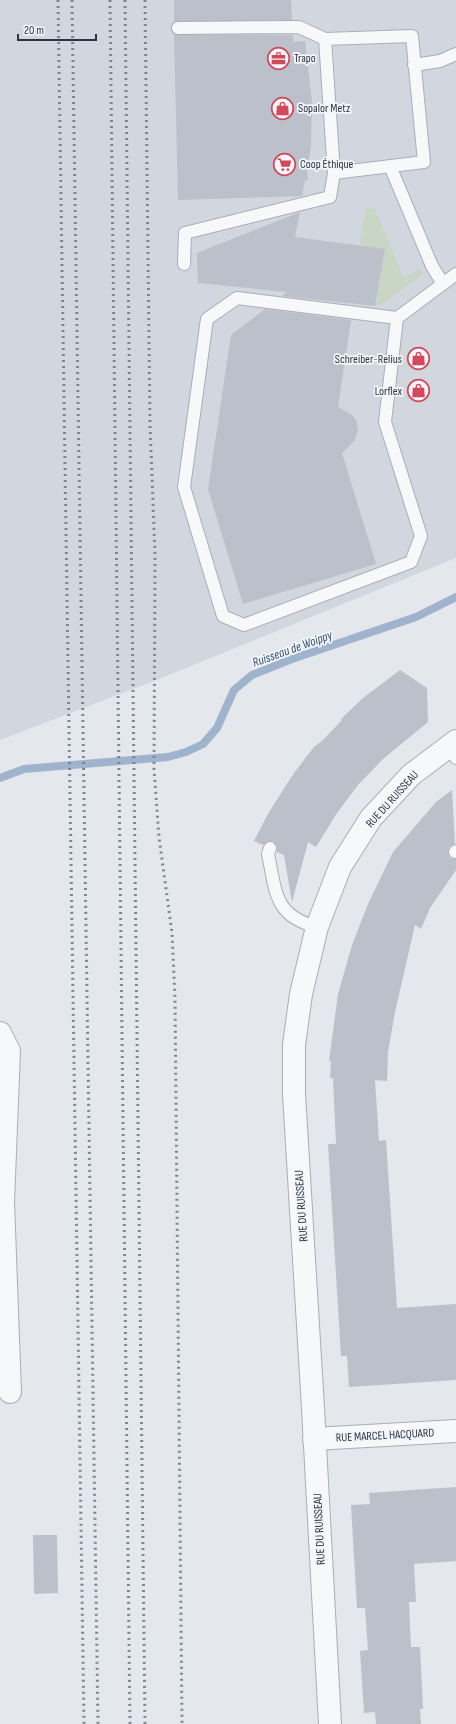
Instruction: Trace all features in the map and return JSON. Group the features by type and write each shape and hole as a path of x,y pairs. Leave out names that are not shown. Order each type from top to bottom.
{"street":[{"name":"RUE DU RUISSEAU","path":"330,1724 294,1094 294,1045 301,994 317,927 340,868 371,818 411,775 454,748"},
{"path":"0,1033 8,1051 2,1202 10,1392"},
{"name":"RUE MARCEL HACQUARD","path":"314,1439 456,1431"}],"lane":[{"path":"178,28 299,27 324,39 412,36 424,162 334,173"},
{"path":"184,264 185,233 330,196 334,173 324,39"},
{"path":"414,65 440,61 456,54"},
{"path":"390,166 432,266 443,284"},
{"path":"397,318 385,422 421,536 410,562 244,625 223,616 184,487 207,319 237,298 397,318 456,274"},
{"path":"270,848 268,854 277,897 285,911 300,923 317,927"}],"shaded area":[{"path":"0,0 456,0 456,558 164,677 0,740"}],"green space":[{"path":"366,208 375,209 404,278 420,268 423,274 381,305 375,306 385,249 359,245"}],"building":[{"path":"174,0 291,0 292,20 174,22"},
{"path":"174,34 293,35 293,42 305,41 312,102 311,147 307,169 308,180 305,180 302,196 178,200"},
{"path":"300,212 295,237 385,249 375,306 282,296 287,292 198,283 197,253"},
{"path":"265,309 351,320 338,407 352,415 356,420 358,430 355,440 342,453 376,564 243,604 208,489 231,335"},
{"path":"400,670 427,688 428,722 383,759 358,785 337,813 316,847 308,842 292,902 284,855 277,852 277,846 273,841 268,841 263,845 254,841 269,812 294,773 314,747 323,740 342,720 341,719 363,698"},
{"path":"452,790 455,844 449,847 448,854 450,858 456,859 456,870 430,908 421,929 415,925 395,1012 388,1052 387,1081 375,1080 379,1141 386,1140 397,1308 456,1304 456,1380 349,1387 347,1356 341,1356 328,1144 336,1144 333,1078 330,1078 331,1061 329,1061 338,994 352,945 368,904 393,852 436,802"},
{"path":"456,1487 456,1561 414,1564 416,1602 409,1602 411,1647 420,1647 423,1709 420,1709 421,1724 376,1724 375,1712 364,1713 360,1651 368,1650 365,1608 357,1608 351,1505 370,1504 369,1493"},
{"path":"33,1535 57,1535 58,1593 34,1594"}],"waterway":[{"name":"Ruisseau de Woippy","path":"0,778 24,769 168,757 186,752 203,744 217,728 234,690 252,675 292,659 416,617 456,597"}],"railway":[{"path":"58,0 84,1724"},
{"path":"72,0 98,1724"},
{"path":"110,0 130,1724"},
{"path":"125,0 145,1724"},
{"path":"145,0 150,424 155,555 154,769 159,837 172,933 175,999 182,1724"}],"place":[{"name":"Trapo","path":"278,58"},
{"name":"Sopalor Metz","path":"282,108"},
{"name":"Coop Éthique","path":"284,164"},
{"name":"Schreiber-Relius","path":"418,359"},
{"name":"Lorflex","path":"418,391"}]}
